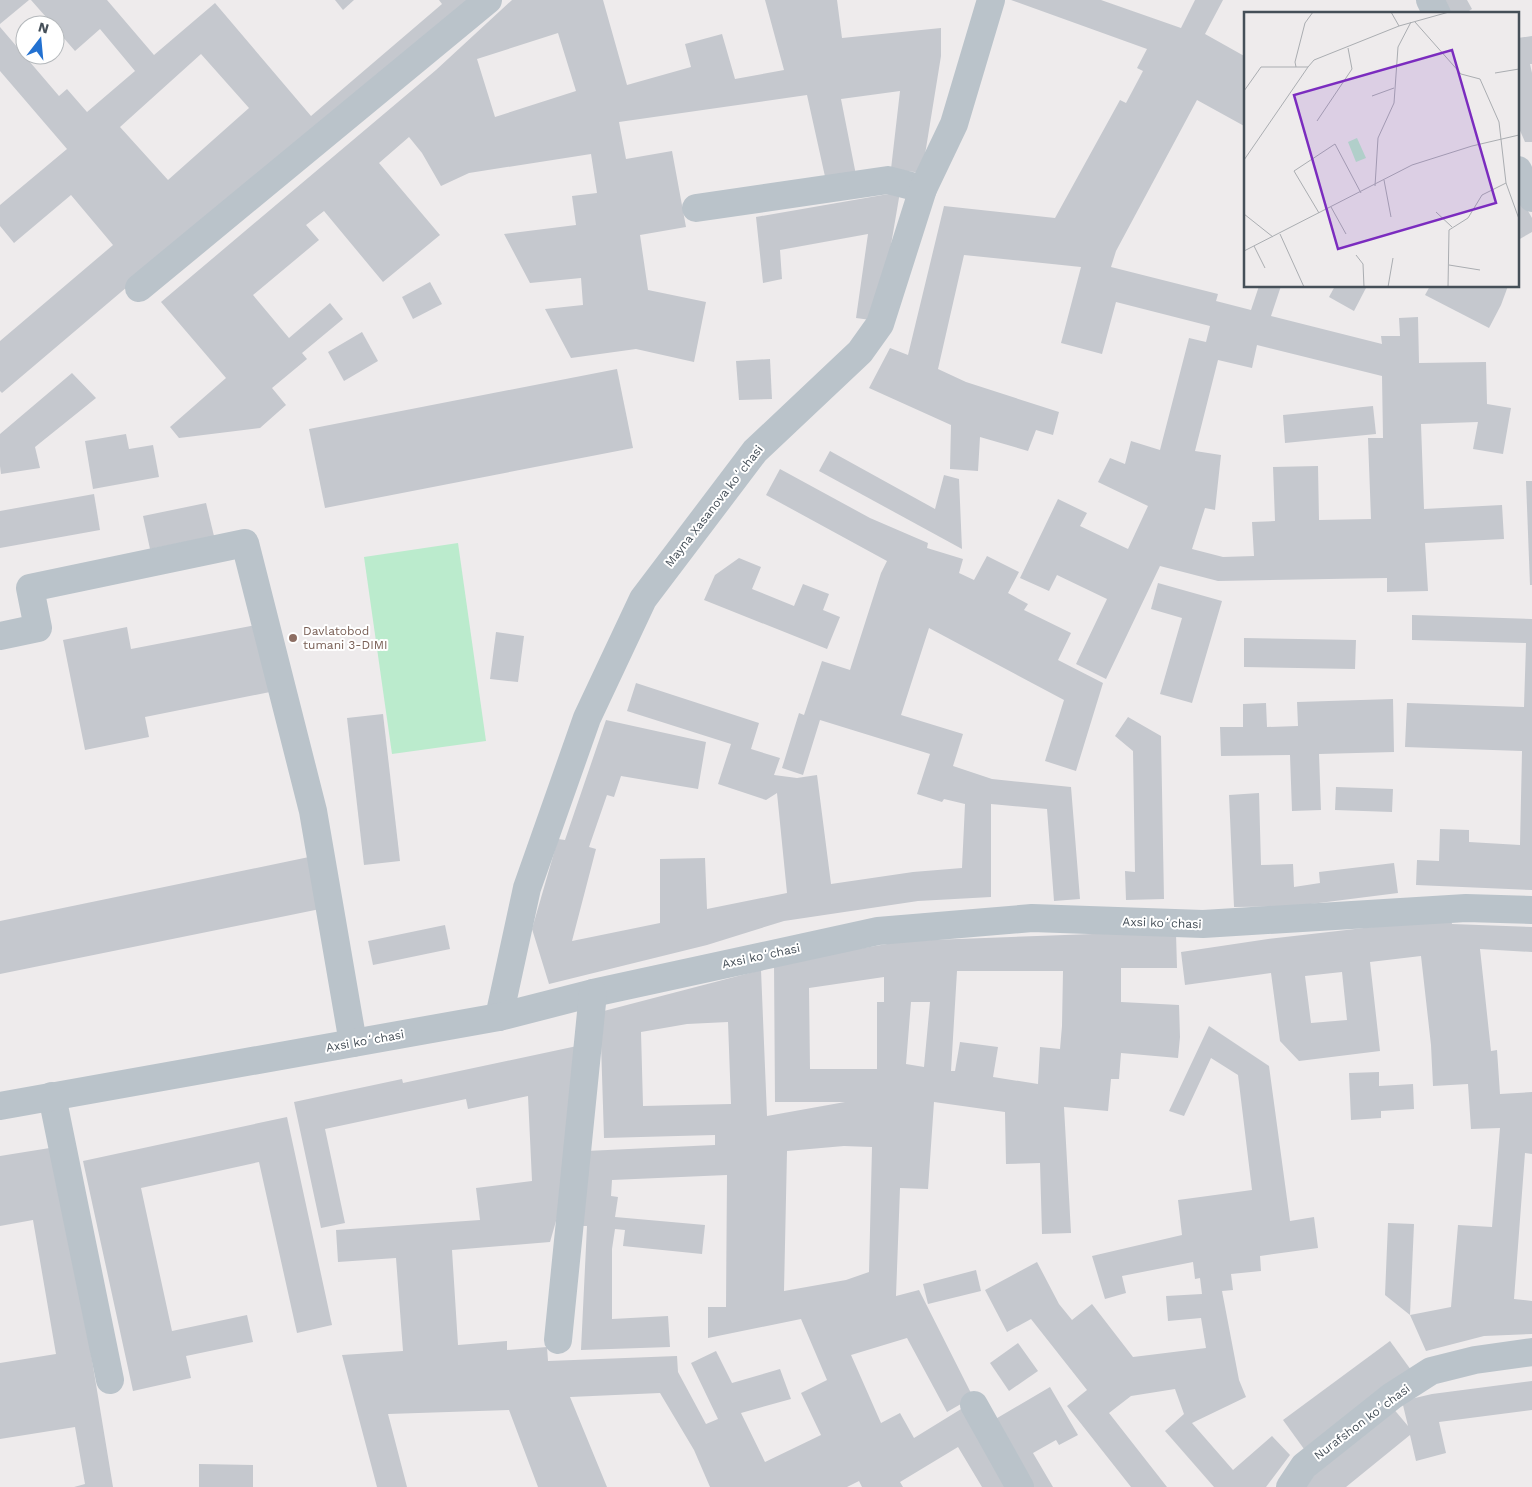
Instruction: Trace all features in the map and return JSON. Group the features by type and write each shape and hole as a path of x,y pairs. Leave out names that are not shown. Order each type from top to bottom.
{"street":[{"path":"139,288 488,0"},
{"name":"Mayna Xasanova koʻchasi","path":"500,1017 527,888 587,718 643,599 755,451 860,352 880,324 923,189 954,124 991,0"},
{"path":"1430,0 1436,12"},
{"path":"1520,174 1532,198"},
{"path":"696,208 888,180 923,189"},
{"path":"0,636 38,628 30,588 245,543 313,811 353,1043"},
{"name":"Axsi koʻchasi","path":"0,1106 500,1017 594,993 878,931 1032,918 1203,924 1466,908 1532,910"},
{"path":"558,1340 594,993"},
{"path":"52,1096 110,1380"},
{"name":"Nurafshon koʻchasi","path":"1290,1487 1304,1466 1392,1396 1431,1371 1475,1360 1532,1352"},
{"path":"974,1406 1020,1487"}],"green space":[{"path":"458,543 486,741 392,754 364,557"}],"building":[{"path":"0,0 29,0 0,24"},
{"path":"31,0 107,0 154,55 215,3 311,116 442,4 439,0 477,0 318,125 2,393 0,391 0,341 113,245 71,195 14,243 0,226 0,205 67,149 0,71 0,27 15,45 15,65 32,65 59,96 67,89 87,112 135,71 100,29 75,51 65,40 65,15 44,15","holes":["201,54 249,108 168,180 120,127"]},
{"path":"335,0 354,0 343,10"},
{"path":"512,0 603,0 627,85 691,67 685,44 722,34 735,79 784,70 765,0 837,0 842,38 941,28 941,56 922,173 891,169 900,91 841,99 856,175 826,181 807,95 619,122 626,159 672,151 686,227 640,235 648,290 706,302 694,362 636,349 571,358 545,309 583,305 581,278 530,283 504,234 576,225 572,196 597,193 591,154 469,173 441,186 422,153 409,137 379,163 440,235 383,282 324,211 306,225 319,240 253,295 289,338 330,303 343,319 302,353 307,359 272,388 286,405 260,428 179,438 170,427 226,378 161,302 436,70","holes":["558,33 576,91 495,117 477,59"]},
{"path":"1011,0 1101,0 1181,28 1195,0 1223,0 1205,34 1244,56 1244,126 1197,100 1116,251 1111,267 1218,294 1216,301 1251,310 1258,288 1280,288 1271,316 1382,344 1381,336 1400,336 1399,318 1418,317 1419,363 1486,362 1487,404 1511,408 1503,454 1473,449 1478,422 1421,424 1424,509 1502,505 1504,539 1425,543 1428,591 1387,592 1387,578 1218,581 1160,566 1106,679 1076,664 1107,599 1057,575 1049,591 1020,578 1058,499 1087,513 1080,526 1128,549 1148,506 1098,482 1110,458 1125,464 1131,441 1160,450 1189,338 1206,342 1210,326 1116,302 1102,354 1061,343 1081,267 964,255 938,369 966,382 1059,412 1053,435 1036,430 1028,451 980,437 978,471 950,469 951,425 869,388 890,348 908,355 944,206 1055,218 1120,100 1126,103 1143,71 1137,68 1147,49","holes":["1257,345 1382,376 1383,438 1368,438 1371,519 1319,520 1318,466 1273,467 1275,521 1252,522 1254,556 1223,557 1192,549 1205,508 1215,510 1221,455 1195,451 1218,360 1252,368"]},
{"path":"1442,0 1467,0 1472,9 1467,12 1448,12"},
{"path":"1532,36 1532,64 1530,64 1532,73 1532,142 1525,142 1520,131 1520,38"},
{"path":"900,192 878,321 856,318 868,234 780,250 782,279 763,283 756,217"},
{"path":"1520,197 1532,218 1532,232 1520,239"},
{"path":"430,282 442,304 413,319 402,297"},
{"path":"1334,288 1366,288 1354,311 1329,297"},
{"path":"1429,288 1507,288 1489,328 1425,295"},
{"path":"362,332 378,361 344,381 328,352"},
{"path":"770,359 772,399 739,400 736,361"},
{"path":"617,369 633,448 325,508 309,429"},
{"path":"72,373 96,398 35,447 40,468 1,474 0,434"},
{"path":"1373,406 1376,434 1285,443 1283,415"},
{"path":"126,434 129,449 153,445 159,477 93,489 85,441"},
{"path":"830,451 935,509 944,475 959,479 962,549 819,471"},
{"path":"780,469 870,518 928,543 927,548 963,559 959,573 974,580 987,556 1019,572 1008,593 1028,604 1024,610 1071,633 1058,660 1103,683 1076,771 1045,761 1064,700 929,628 901,715 963,734 953,766 992,779 1071,787 1080,899 1054,901 1047,809 991,804 991,897 918,901 784,921 707,945 549,984 532,929 558,839 565,840 606,720 706,742 698,789 621,776 614,797 607,795 589,847 596,849 572,941 660,923 660,859 705,858 707,909 787,893 777,793 766,800 718,784 731,744 627,711 636,683 759,723 751,749 780,758 774,775 797,778 817,775 831,884 913,872 962,868 965,804 944,799 942,802 917,794 930,754 820,720 803,775 782,768 799,713 804,715 822,661 850,670 881,573 887,561 766,495"},
{"path":"1526,481 1532,481 1532,585 1530,585"},
{"path":"94,494 100,530 0,548 0,511"},
{"path":"206,503 214,536 150,549 143,516"},
{"path":"739,558 761,567 752,589 794,606 803,584 829,594 823,610 840,617 827,649 704,600 715,575"},
{"path":"1158,583 1222,601 1192,703 1160,694 1182,618 1151,609"},
{"path":"1412,615 1532,619 1532,890 1416,885 1417,860 1439,861 1440,829 1469,830 1469,842 1520,845 1522,751 1405,747 1407,703 1524,707 1526,643 1412,640"},
{"path":"256,625 270,692 145,717 149,737 85,750 63,640 127,627 131,649"},
{"path":"496,632 524,636 518,682 490,679"},
{"path":"1244,638 1356,640 1355,669 1244,667"},
{"path":"1393,699 1394,752 1319,754 1321,810 1292,811 1290,755 1221,756 1220,727 1243,727 1243,704 1266,703 1267,727 1298,726 1297,702"},
{"path":"383,714 400,861 364,865 347,718"},
{"path":"1128,717 1161,736 1164,899 1126,900 1125,871 1135,872 1133,751 1115,736"},
{"path":"1336,787 1393,789 1392,812 1335,810"},
{"path":"1259,793 1261,865 1293,864 1294,887 1320,883 1319,872 1394,863 1398,893 1295,906 1234,907 1229,795"},
{"path":"309,857 320,909 0,974 0,921"},
{"path":"1451,918 1452,924 1532,927 1532,952 1480,949 1491,1051 1497,1050 1500,1094 1532,1092 1532,1154 1525,1153 1514,1299 1532,1301 1532,1334 1484,1336 1426,1351 1410,1315 1451,1307 1458,1225 1492,1227 1500,1128 1471,1129 1468,1084 1433,1086 1431,1045 1421,956 1370,962 1380,1051 1299,1061 1280,1041 1271,973 1185,985 1181,952 1268,939","holes":["1342,972 1347,1020 1311,1023 1305,976"]},
{"path":"445,925 450,949 373,965 368,941"},
{"path":"1176,933 1177,968 1121,968 1121,1002 1179,1005 1180,1037 1178,1058 1121,1053 1119,1079 1111,1079 1108,1111 1064,1107 1071,1233 1042,1234 1040,1163 1006,1164 1005,1112 934,1102 928,1189 900,1188 896,1296 919,1290 973,1397 947,1412 907,1338 851,1355 881,1423 900,1413 914,1438 966,1406 1016,1487 982,1487 958,1447 900,1482 903,1487 862,1487 859,1481 847,1487 710,1487 694,1450 660,1393 570,1397 607,1487 538,1487 509,1410 388,1414 407,1487 377,1487 342,1355 403,1351 396,1258 338,1262 336,1230 480,1220 476,1188 532,1181 528,1096 468,1109 466,1099 325,1129 345,1223 321,1228 294,1102 402,1079 403,1083 577,1046 558,1214 550,1242 452,1250 458,1345 507,1341 507,1350 547,1347 548,1361 677,1356 678,1372 706,1424 718,1419 691,1363 716,1351 732,1383 780,1369 791,1399 741,1413 765,1462 821,1435 801,1393 827,1380 801,1319 708,1338 708,1307 726,1307 727,1175 612,1180 611,1196 618,1197 615,1217 705,1225 702,1254 623,1246 625,1230 615,1229 612,1249 612,1319 668,1316 670,1347 581,1350 587,1226 581,1226 586,1151 715,1145 715,1135 604,1138 600,1012 761,970 767,1116 845,1102 775,1102 774,963 905,941","holes":["957,971 1063,971 1060,1049 1040,1047 1038,1084 993,1077 998,1047 960,1042 955,1071 951,1071","884,977 884,1002 877,1002 877,1069 810,1069 809,988","911,1002 930,1002 924,1067 906,1064","728,1022 731,1104 643,1106 641,1032 687,1024","844,1146 872,1147 869,1272 846,1280 784,1291 787,1151"]},
{"path":"1209,1026 1269,1066 1290,1221 1314,1217 1318,1248 1260,1256 1261,1271 1231,1274 1233,1290 1222,1291 1239,1380 1246,1397 1192,1423 1233,1470 1272,1436 1290,1455 1266,1487 1214,1487 1165,1431 1184,1414 1175,1389 1131,1396 1109,1413 1167,1487 1131,1487 1067,1406 1087,1390 1031,1319 1007,1332 985,1290 1037,1262 1059,1304 1072,1320 1092,1304 1133,1357 1206,1348 1201,1318 1168,1321 1166,1296 1202,1294 1200,1278 1195,1279 1193,1262 1122,1276 1126,1293 1105,1299 1092,1256 1182,1235 1178,1200 1252,1190 1238,1075 1211,1058 1184,1116 1169,1111"},
{"path":"1379,1072 1379,1086 1413,1084 1414,1109 1381,1111 1381,1118 1351,1120 1349,1073"},
{"path":"287,1117 332,1325 297,1333 259,1162 141,1188 172,1331 247,1315 253,1342 186,1356 191,1378 133,1391 83,1161"},
{"path":"56,1147 113,1487 74,1487 85,1484 75,1427 0,1439 0,1363 56,1354 33,1220 0,1226 0,1156"},
{"path":"1388,1223 1414,1224 1410,1315 1385,1295"},
{"path":"976,1270 981,1291 928,1304 923,1284"},
{"path":"1390,1341 1411,1370 1304,1449 1283,1420"},
{"path":"1018,1343 1038,1371 1009,1391 990,1363"},
{"path":"1532,1381 1532,1410 1439,1422 1446,1453 1416,1461 1410,1435 1346,1487 1306,1487 1317,1471 1392,1407 1408,1426 1402,1401 1432,1394"},
{"path":"1050,1387 1078,1435 1059,1445 1056,1440 1033,1453 1053,1487 1025,1487 987,1424"},
{"path":"199,1464 253,1465 253,1487 199,1487"}],"place":[{"name":"Davlatobod tumani 3-DIMI","path":"293,638"}]}
